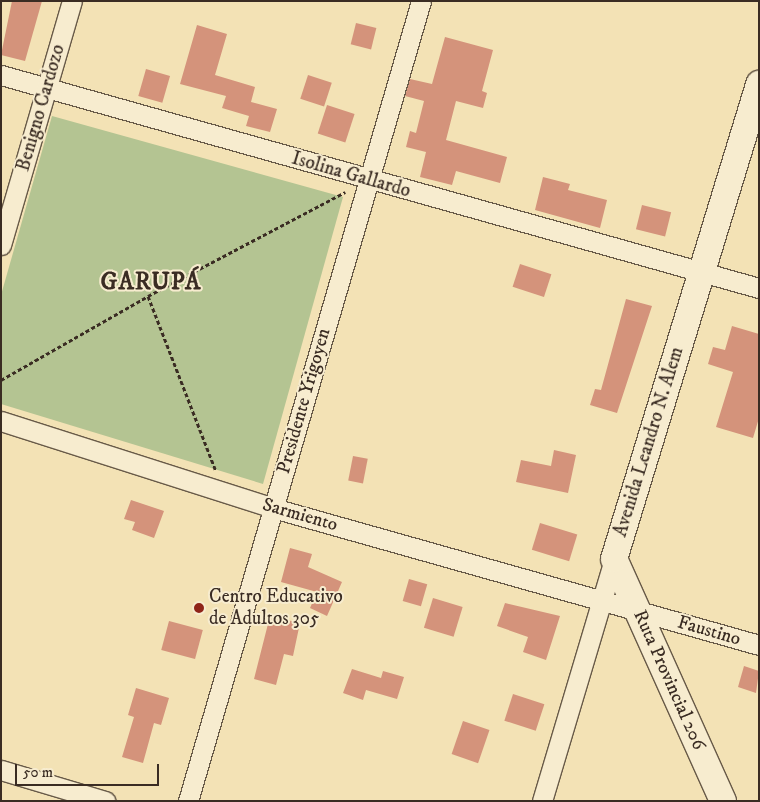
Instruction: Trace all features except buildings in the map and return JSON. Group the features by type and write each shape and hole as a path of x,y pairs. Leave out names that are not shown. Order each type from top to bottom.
{"main road":[{"name":"Avenida Leandro N. Alem","path":"614,559 759,84"},
{"name":"Ruta Provincial 206","path":"614,559 723,801"}],"street":[{"name":"Benigno Cardozo","path":"1,245 72,1"},
{"name":"Presidente Yrigoyen","path":"188,801 367,180 421,1"},
{"name":"Isolina Gallardo","path":"1,74 367,180 759,288"},
{"name":"Sarmiento","path":"1,421 273,508 601,600"},
{"name":"Avenida Leandro N. Alem","path":"542,801 614,559"},
{"name":"Faustino","path":"601,600 759,645"},
{"path":"1,770 105,801"}],"path":[{"path":"1,380 148,296 367,180"},
{"path":"148,296 224,493"}],"green space":[{"path":"52,116 343,197 263,484 1,404 1,295"}],"place":[{"name":"Centro Educativo de Adultos 305","path":"199,608"}],"district":[{"name":"GARUPÁ","path":"151,283"}]}
